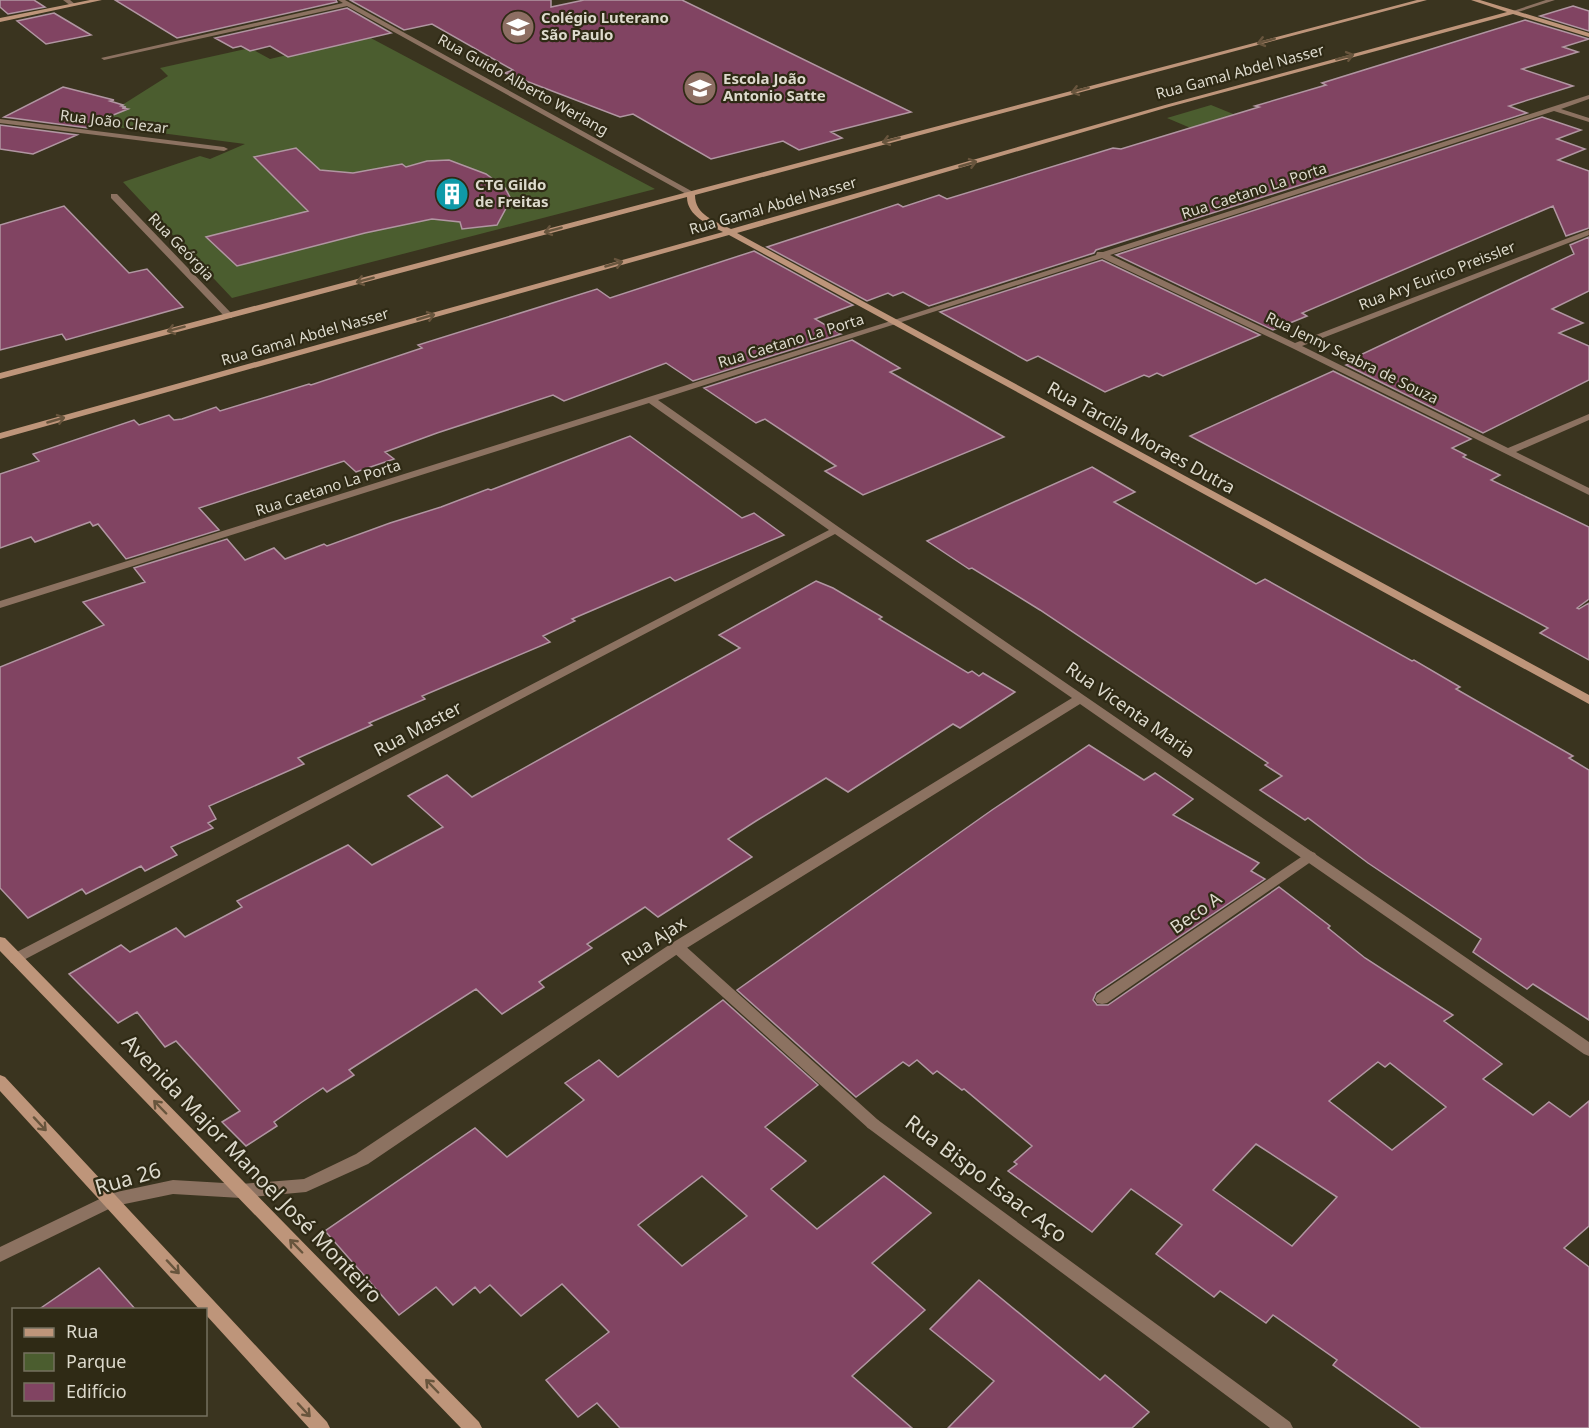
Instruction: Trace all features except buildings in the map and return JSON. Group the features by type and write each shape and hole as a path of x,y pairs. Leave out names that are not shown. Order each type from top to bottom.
{"street":[{"path":"66,0 73,5"},
{"path":"0,20 99,0"},
{"name":"Rua Gamal Abdel Nasser","path":"0,376 1424,0"},
{"path":"1474,0 1589,35"},
{"name":"Rua Gamal Abdel Nasser","path":"0,436 730,232 1167,105 1552,0"},
{"path":"104,58 344,2"},
{"name":"Rua Guido Alberto Werlang","path":"344,2 691,193"},
{"name":"Rua Caetano La Porta","path":"0,605 897,322 1100,254 1589,97"},
{"path":"1555,109 1589,120"},
{"path":"0,127 4,122"},
{"name":"Rua João Clezar","path":"4,122 224,149"},
{"name":"Rua Tarcila Moraes Dutra","path":"691,193 691,204 696,212 730,232 1588,699"},
{"name":"Rua Geórgia","path":"114,196 229,316"},
{"name":"Rua Ary Eurico Preissler","path":"1295,346 1589,232"},
{"name":"Rua Jenny Seabra de Souza","path":"1100,254 1295,346 1589,492"},
{"name":"Rua Vicenta Maria","path":"651,400 1589,1050"},
{"path":"1508,452 1589,417"},
{"name":"Rua Master","path":"16,959 836,530"},
{"name":"Rua Ajax","path":"241,1191 306,1185 362,1159 677,947 1081,698"},
{"name":"Beco A","path":"1102,999 1310,856"},
{"name":"Avenida Major Manoel José Monteiro","path":"0,942 473,1428"},
{"name":"Rua Bispo Isaac Aço","path":"677,947 873,1124 1284,1428"},
{"path":"0,1081 321,1428"},
{"name":"Rua 26","path":"0,1255 112,1200 173,1187 241,1191"}],"green space":[{"path":"367,36 655,189 232,298 123,182 200,156 210,159 245,144 92,124 168,76 160,68 250,48 270,59"},
{"path":"1211,105 1344,159 1299,174 1167,118"}],"place":[{"name":"Colégio Luterano São Paulo","path":"518,27"},
{"name":"Escola João Antonio Satte","path":"700,88"},
{"name":"CTG Gildo de Freitas","path":"452,194"}]}
